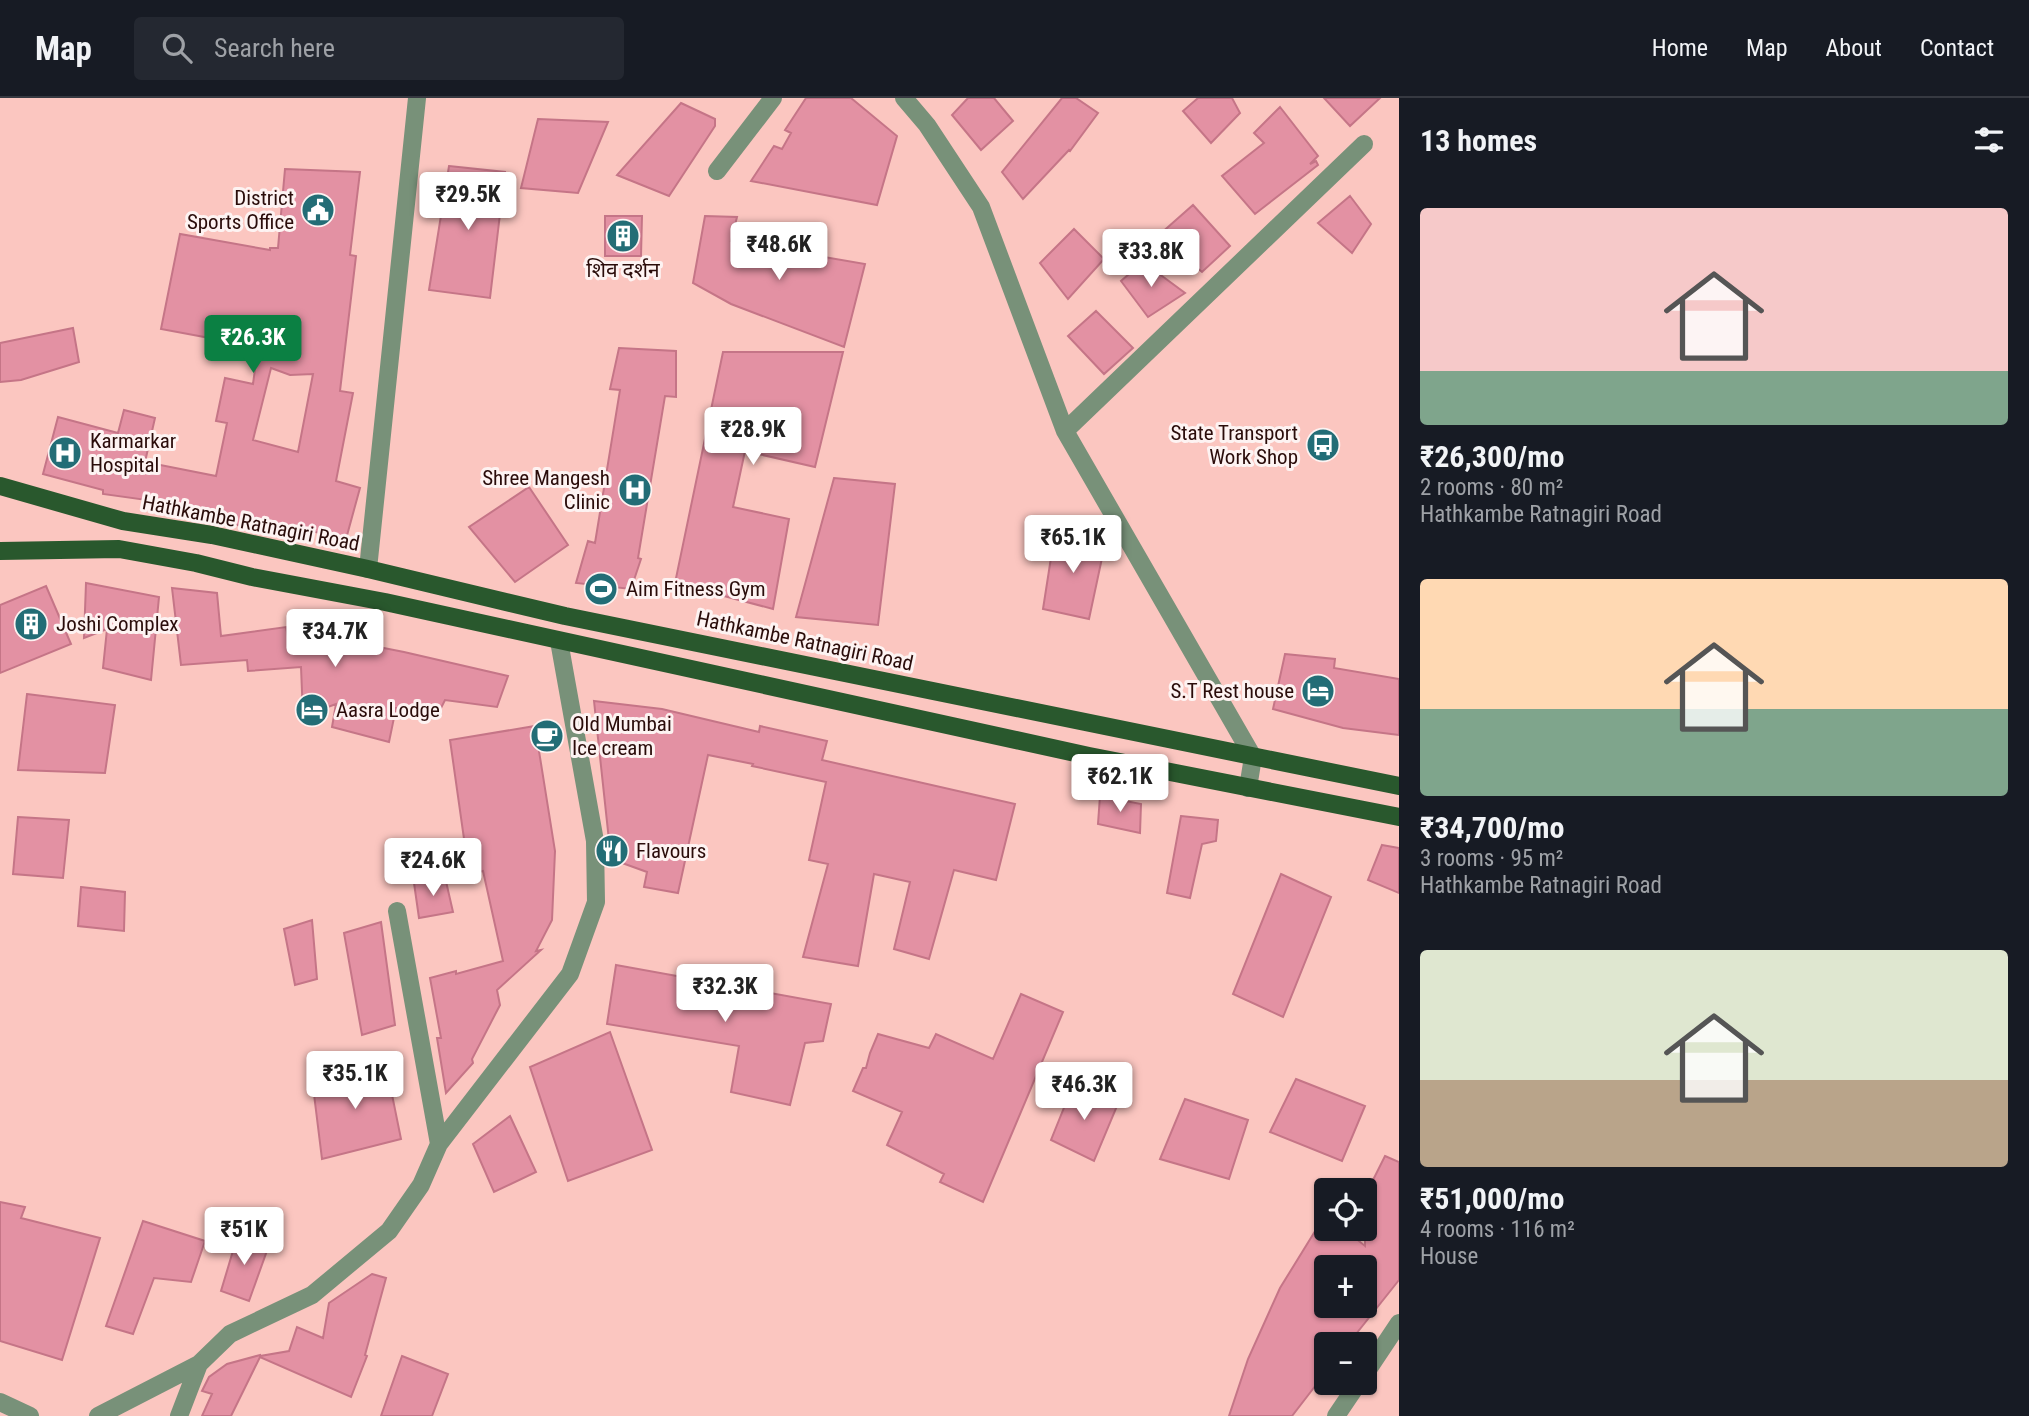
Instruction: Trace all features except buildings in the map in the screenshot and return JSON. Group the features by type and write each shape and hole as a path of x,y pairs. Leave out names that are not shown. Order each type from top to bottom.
{"main road":[{"name":"Hathkambe Ratnagiri Road","path":"0,486 123,521 212,535 565,616 1399,786"},
{"path":"0,551 119,549 196,563 1090,756 1399,817"}],"street":[{"path":"368,569 417,98"},
{"path":"717,171 773,98"},
{"path":"904,98 927,125 981,207 1065,431 1253,757 1248,788"},
{"path":"1065,431 1364,144"},
{"path":"98,1416 199,1364 230,1334 312,1295 389,1231 421,1185 439,1144 570,974 596,902 594,841 559,640"},
{"path":"397,911 439,1144"},
{"path":"1377,1356 1399,1323"},
{"path":"179,1416 199,1364"},
{"path":"1336,1416 1350,1395"},
{"path":"0,1402 30,1416"}],"place":[{"name":"District Sports Office","path":"318,210"},
{"name":"शिव दर्शन","path":"623,236"},
{"name":"State Transport Work Shop","path":"1323,445"},
{"name":"Karmarkar Hospital","path":"65,453"},
{"name":"Shree Mangesh Clinic","path":"635,490"},
{"name":"Aim Fitness Gym","path":"601,589"},
{"name":"Joshi Complex","path":"31,624"},
{"name":"S.T Rest house","path":"1318,691"},
{"name":"Aasra Lodge","path":"312,710"},
{"name":"Old Mumbai Ice cream","path":"547,736"},
{"name":"Flavours","path":"612,851"}]}
